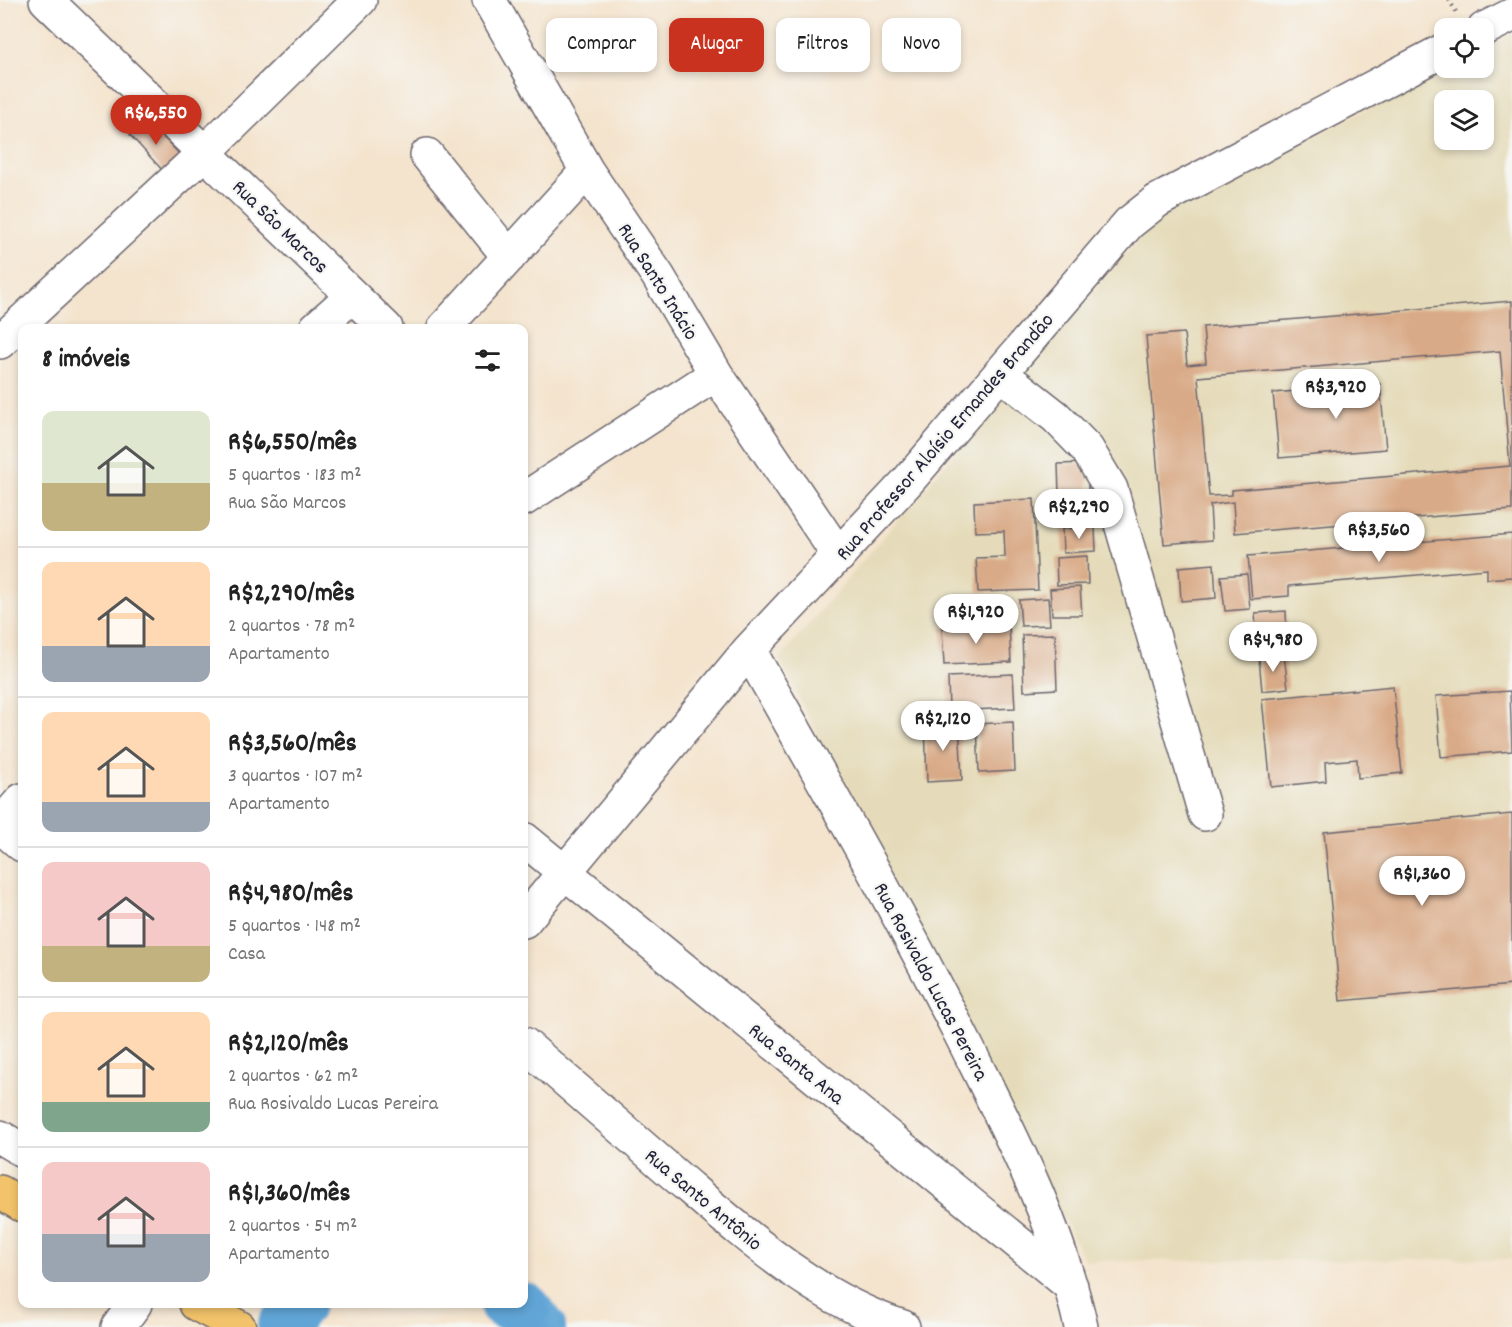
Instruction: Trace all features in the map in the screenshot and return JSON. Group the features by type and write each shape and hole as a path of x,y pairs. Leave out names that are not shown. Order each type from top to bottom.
{"highway":[{"path":"0,1192 18,1203"},
{"path":"203,1308 239,1327"}],"street":[{"name":"Rua São Marcos","path":"46,0 382,324"},
{"path":"19,324 205,152 360,0"},
{"name":"Rua Santo Inácio","path":"489,0 587,171 658,276 716,374 839,556"},
{"path":"1494,24 1512,15"},
{"name":"Rua Professor Aloísio Ernandes Brandão","path":"528,916 562,872 749,650 908,482 1129,223 1157,201 1434,55"},
{"path":"427,155 509,257"},
{"path":"448,324 587,171"},
{"path":"320,324 352,296"},
{"path":"0,342 18,325"},
{"path":"1000,373 1056,417 1087,449 1111,489 1205,814"},
{"path":"528,496 716,374"},
{"name":"Rua Rosivaldo Lucas Pereira","path":"749,650 927,966 1025,1162 1072,1287 1081,1327"},
{"path":"18,805 0,825 18,841"},
{"name":"Rua Santa Ana","path":"528,842 1072,1287"},
{"name":"Rua Santo Antônio","path":"528,1047 735,1227 791,1271 880,1320 903,1327"},
{"path":"0,1137 18,1148"},
{"path":"117,1327 132,1308"}],"shaded area":[{"path":"1512,34 1512,1259 1085,1261 779,659 1157,217 1434,75 1434,78 1494,78 1494,44"}],"building":[{"path":"147,120 182,157 165,173 130,135"},
{"path":"1512,301 1512,510 1235,533 1233,502 1210,505 1212,540 1164,544 1146,336 1184,333 1187,365 1206,363 1203,327","holes":["1500,351 1510,466 1232,490 1232,495 1209,496 1198,377"]},
{"path":"1380,384 1386,449 1279,458 1273,393"},
{"path":"1088,463 1088,494 1059,495 1058,464"},
{"path":"1099,496 1101,522 1072,524 1071,497"},
{"path":"1034,499 1038,590 978,592 976,558 1005,557 1004,531 975,532 974,502"},
{"path":"1095,527 1096,551 1063,553 1062,529"},
{"path":"1512,534 1512,577 1487,579 1487,569 1289,586 1289,596 1252,599 1248,556"},
{"path":"1087,556 1088,584 1057,585 1056,558"},
{"path":"1214,564 1216,598 1181,601 1179,567"},
{"path":"1247,574 1250,609 1225,611 1221,576"},
{"path":"1080,587 1082,615 1052,615 1050,589"},
{"path":"1048,598 1050,625 1021,626 1019,600"},
{"path":"1286,611 1287,641 1257,642 1255,613"},
{"path":"1009,625 1011,662 944,665 942,628"},
{"path":"1055,634 1057,689 1024,691 1022,635"},
{"path":"1284,655 1288,688 1262,691 1259,658"},
{"path":"1013,674 1015,708 949,711 948,677"},
{"path":"1393,686 1402,773 1358,778 1357,759 1325,762 1326,781 1271,787 1262,699"},
{"path":"1510,691 1512,751 1441,757 1436,696"},
{"path":"959,722 962,780 927,782 925,724"},
{"path":"1013,722 1015,771 979,773 977,724"},
{"path":"1512,814 1512,985 1340,1001 1324,832"}],"waterway":[{"path":"282,1327 297,1308"},
{"path":"526,1308 541,1327"}]}
